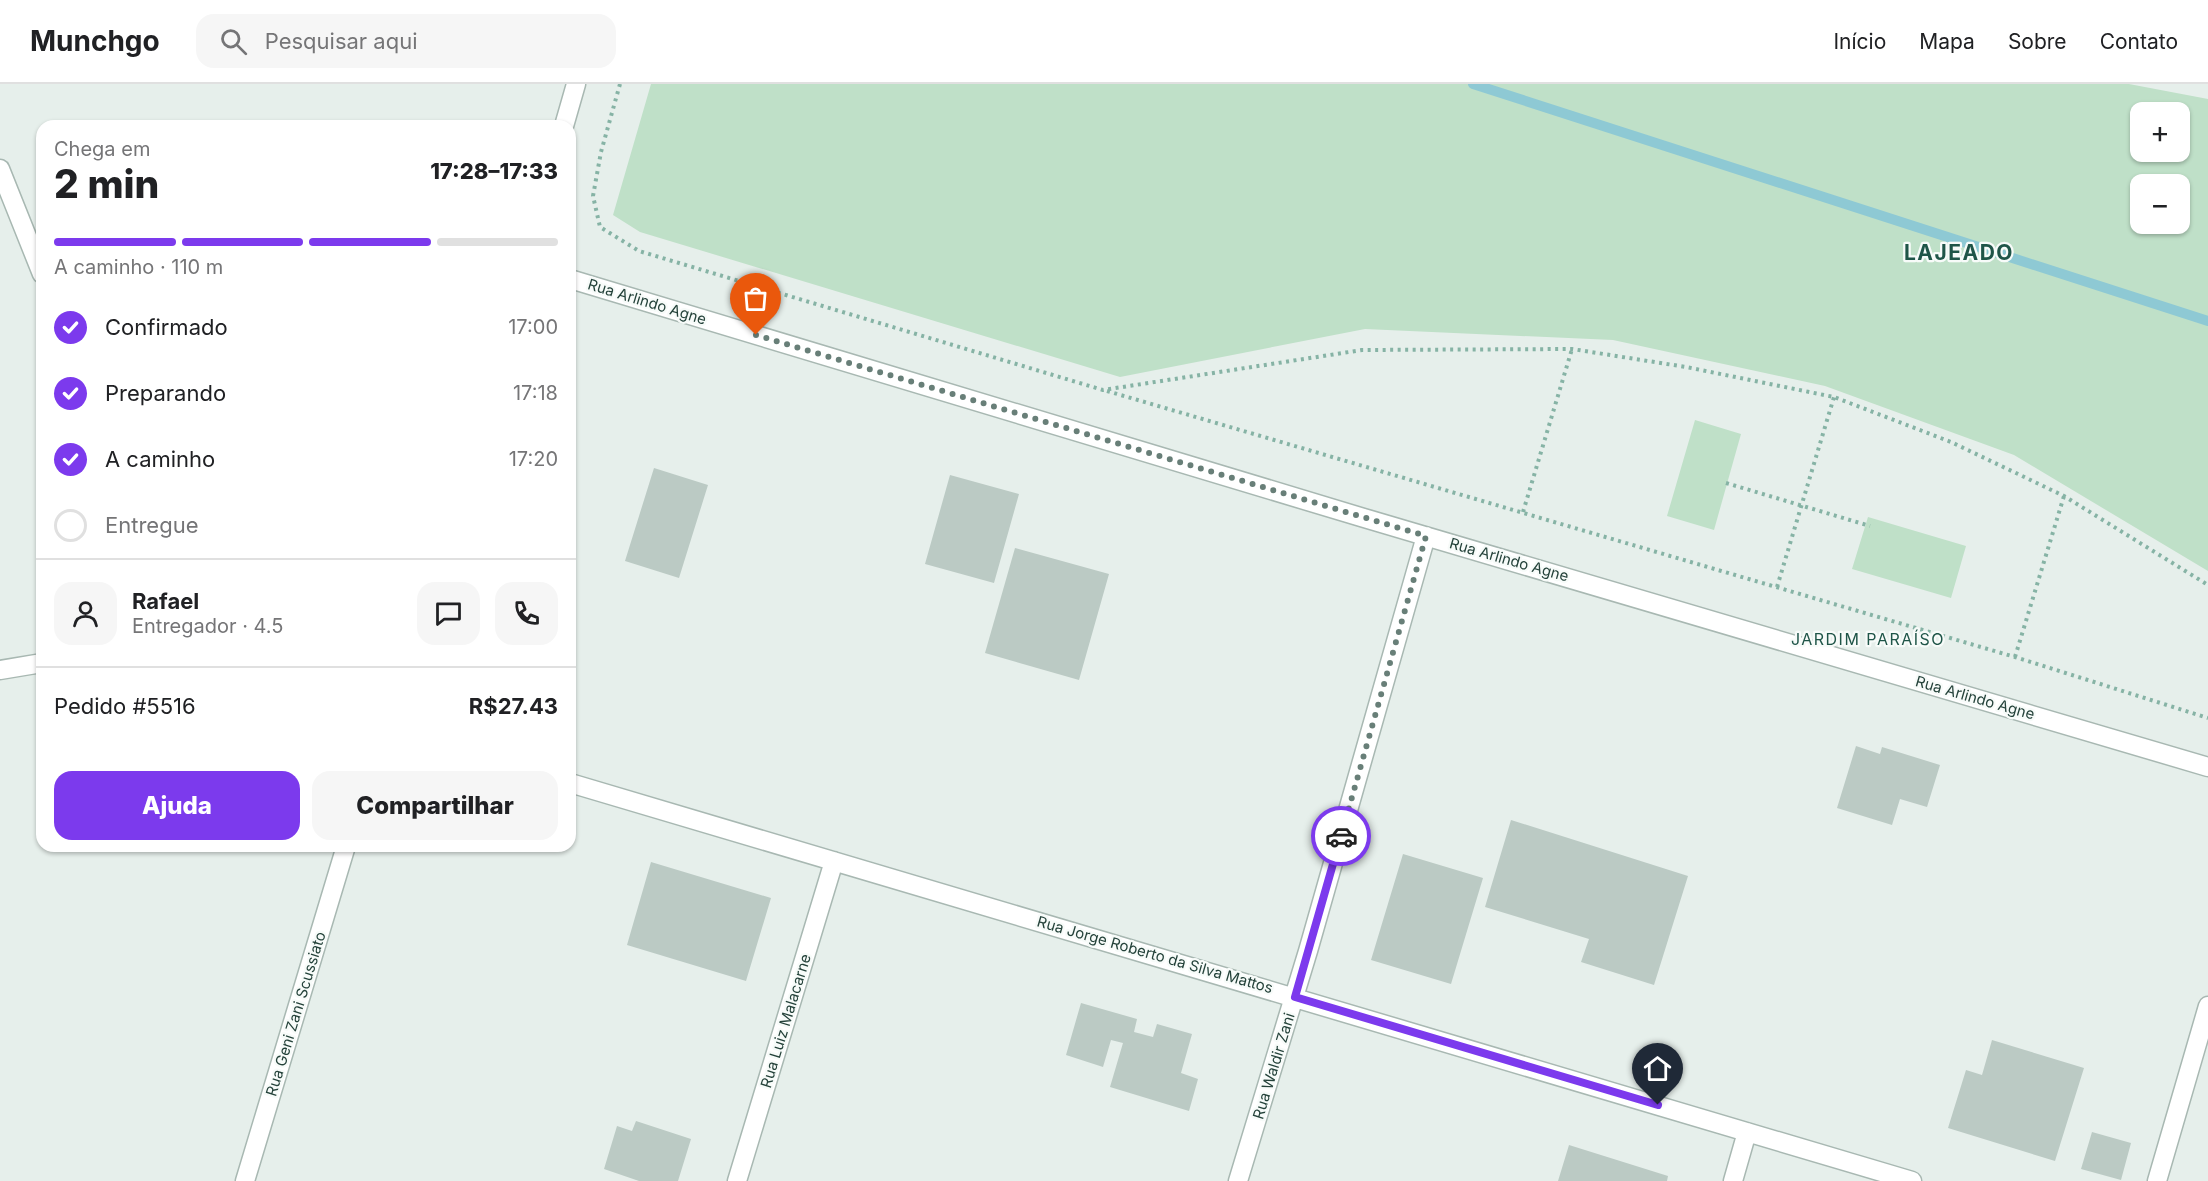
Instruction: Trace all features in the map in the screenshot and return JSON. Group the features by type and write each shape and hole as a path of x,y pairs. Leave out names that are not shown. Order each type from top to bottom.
{"street":[{"path":"566,120 576,84"},
{"path":"0,169 36,259"},
{"name":"Rua Arlindo Agne","path":"576,281 1426,536 2208,767"},
{"name":"Rua Waldir Zani","path":"1239,1181 1295,997 1426,536"},
{"path":"0,670 36,664"},
{"name":"Rua Jorge Roberto da Silva Mattos","path":"576,785 1912,1181"},
{"name":"Rua Geni Zani Scussiato","path":"245,1181 344,852"},
{"name":"Rua Luiz Malacarne","path":"737,1181 834,861"},
{"path":"2157,1181 2208,1006"},
{"path":"1733,1181 1747,1132"}],"path":[{"path":"620,84 601,152 593,196 600,227 639,251 1103,390 2015,657 2208,718"},
{"path":"1103,390 1362,350 1572,349 1686,367 1833,397 1951,442 2064,496 2208,585"},
{"path":"1523,512 1572,349"},
{"path":"1777,587 1833,397"},
{"path":"1726,483 1870,526"},
{"path":"2015,657 2064,496"}],"green space":[{"path":"651,84 2129,84 2208,99 2208,571 2014,455 1825,386 1613,340 1365,329 1120,377 640,232 613,215"},
{"path":"1695,420 1741,434 1714,530 1667,516"},
{"path":"1868,517 1966,546 1951,598 1852,569"}],"building":[{"path":"654,468 708,485 679,578 625,561"},
{"path":"950,475 1019,494 994,583 925,564"},
{"path":"1015,548 1109,574 1079,680 985,653"},
{"path":"1856,746 1880,754 1882,747 1940,765 1927,807 1900,799 1892,825 1837,808"},
{"path":"1511,820 1688,876 1654,985 1581,962 1589,939 1485,907"},
{"path":"1403,854 1483,878 1451,984 1371,960"},
{"path":"651,862 771,898 746,981 627,945"},
{"path":"1081,1003 1137,1019 1134,1032 1153,1037 1157,1024 1192,1034 1181,1073 1198,1079 1189,1111 1110,1087 1123,1043 1111,1040 1103,1067 1066,1055"},
{"path":"1992,1040 2084,1068 2055,1161 1948,1128 1966,1070 1982,1075"},
{"path":"636,1121 691,1139 678,1181 639,1181 604,1169 617,1126 632,1131"},
{"path":"2092,1132 2131,1143 2121,1180 2081,1169"},
{"path":"1569,1145 1668,1176 1667,1181 1558,1181"}],"waterway":[{"path":"1473,84 2208,321"}],"way so far":[{"path":"756,335 1426,536 1341,836"}],"district":[{"name":"LAJEADO","path":"1959,253"},
{"name":"JARDIM PARAÍSO","path":"1868,639"}],"route":[{"path":"1341,836 1295,997 1658,1105"}]}
